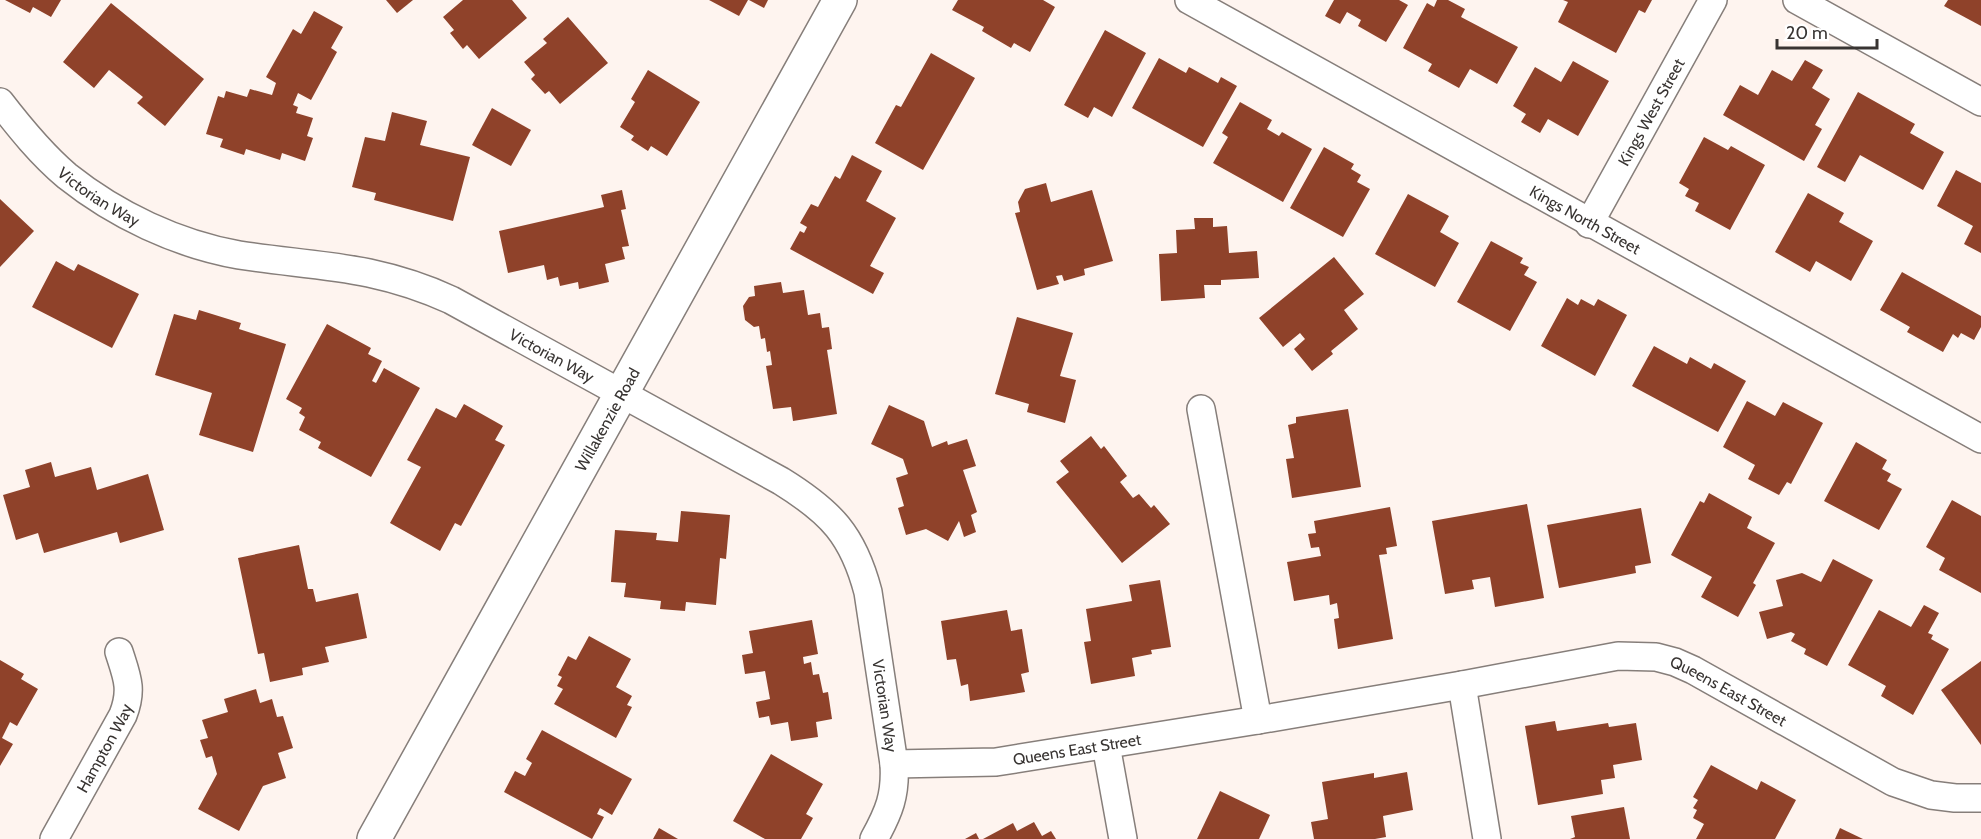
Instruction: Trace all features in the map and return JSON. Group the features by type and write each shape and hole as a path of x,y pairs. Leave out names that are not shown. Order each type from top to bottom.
{"street":[{"name":"Willakenzie Road","path":"374,839 840,0"},
{"name":"Kings North Street","path":"1189,0 1589,224 1981,439"},
{"name":"Kings West Street","path":"1589,224 1713,0"},
{"path":"1797,0 1981,102"},
{"name":"Victorian Way","path":"0,102 22,130 66,175 121,213 183,240 215,250 369,273 424,288 467,308 622,392 803,495 822,509 853,548 868,592 894,764 893,797 874,839"},
{"path":"1201,409 1258,720"},
{"name":"Hampton Way","path":"54,839 128,703 129,683 119,652"},
{"name":"Queens East Street","path":"894,764 984,763 1258,720 1618,656 1656,657 1693,669 1903,786 1931,795 1981,798"},
{"path":"1462,685 1487,839"},
{"path":"1106,745 1123,839"}],"building":[{"path":"5,0 61,0 51,17 33,7 30,13"},
{"path":"386,0 413,0 397,13"},
{"path":"463,0 512,0 527,18 479,59 467,45 463,49 450,33 454,30 443,17"},
{"path":"709,0 748,0 739,16"},
{"path":"749,0 768,0 764,8"},
{"path":"958,0 1043,0 1055,7 1030,52 1014,43 1011,48 982,31 984,27 952,10"},
{"path":"1334,0 1399,0 1408,5 1386,42 1358,26 1361,20 1347,12 1340,24 1325,16"},
{"path":"1437,0 1448,0 1465,9 1461,17 1518,47 1497,84 1470,69 1459,88 1428,71 1432,64 1403,48 1427,3 1434,7"},
{"path":"1563,0 1652,0 1645,13 1639,10 1616,53 1558,22 1568,2"},
{"path":"1948,0 1981,0 1981,26 1944,6"},
{"path":"111,3 204,79 165,126 137,103 143,97 109,70 94,88 63,62"},
{"path":"314,11 343,27 331,48 337,52 311,100 298,93 293,105 298,107 296,113 313,118 307,136 313,138 305,161 282,153 280,160 246,149 244,155 220,147 223,139 206,134 218,96 224,98 226,91 247,97 250,89 272,95 276,83 266,77 293,29 301,34"},
{"path":"568,17 608,63 560,104 549,91 545,94 531,79 535,75 524,62 547,43 543,39"},
{"path":"1105,30 1146,53 1112,117 1094,107 1088,118 1064,105"},
{"path":"931,53 975,78 923,170 875,143 896,105 901,107"},
{"path":"1159,58 1186,73 1189,67 1218,83 1221,77 1237,86 1203,147 1132,108"},
{"path":"1805,60 1823,70 1812,88 1830,99 1815,125 1822,129 1804,161 1723,115 1740,85 1758,95 1772,70 1792,81"},
{"path":"1573,61 1609,81 1578,136 1548,119 1540,133 1521,122 1526,114 1513,106 1535,67 1561,82"},
{"path":"648,70 700,102 667,156 651,146 648,151 631,140 634,136 620,127 635,102 631,99"},
{"path":"1858,92 1915,124 1910,133 1944,152 1923,190 1860,155 1845,182 1817,167"},
{"path":"1240,102 1272,120 1267,129 1279,136 1282,132 1312,149 1283,202 1213,163 1228,137 1222,133"},
{"path":"492,108 531,130 511,166 472,145"},
{"path":"392,112 427,121 420,145 470,157 453,221 374,200 376,193 352,187 365,137 385,141"},
{"path":"1704,137 1728,150 1731,146 1765,165 1730,230 1695,211 1699,203 1685,196 1689,189 1679,183"},
{"path":"1324,147 1354,164 1351,169 1361,175 1357,182 1370,189 1343,237 1290,208"},
{"path":"852,155 882,171 866,201 896,218 870,266 884,273 873,294 790,249 800,231 804,233 807,227 800,223 811,204 818,207 835,176 840,179"},
{"path":"1956,170 1981,183 1981,253 1964,244 1973,226 1937,206"},
{"path":"1046,183 1051,202 1092,190 1113,261 1084,269 1085,275 1064,281 1062,275 1056,276 1059,284 1037,290 1015,213 1020,212 1018,202 1025,189"},
{"path":"622,190 626,209 621,210 629,246 622,247 625,259 605,264 609,282 579,289 578,282 560,286 558,277 547,280 544,265 508,273 499,231 604,207 601,195"},
{"path":"1808,193 1844,213 1839,222 1873,241 1851,281 1816,261 1810,272 1775,252"},
{"path":"1408,194 1449,216 1440,232 1459,243 1435,287 1375,254"},
{"path":"0,199 34,231 0,267"},
{"path":"1194,218 1213,218 1213,227 1227,226 1229,253 1257,251 1259,278 1221,280 1221,285 1204,285 1205,298 1161,301 1159,254 1177,253 1176,230 1195,229"},
{"path":"1491,241 1523,258 1520,263 1529,267 1524,275 1537,282 1510,331 1457,302"},
{"path":"1334,257 1364,294 1344,310 1358,329 1331,351 1333,354 1312,371 1294,349 1305,339 1300,333 1283,347 1259,318"},
{"path":"56,261 74,271 78,264 139,294 112,348 32,307"},
{"path":"1902,272 1981,316 1981,327 1974,340 1961,333 1958,338 1953,334 1943,352 1907,332 1910,327 1880,310"},
{"path":"781,282 783,293 804,290 808,315 820,313 822,328 829,327 832,349 827,350 837,414 793,421 791,407 773,409 766,366 772,365 770,351 767,352 765,338 761,339 759,326 754,327 745,320 743,306 749,297 755,296 754,286"},
{"path":"1567,298 1578,305 1581,299 1594,306 1598,299 1627,315 1595,376 1541,346"},
{"path":"199,310 241,323 239,329 286,344 253,452 199,435 212,393 155,375 174,314 196,320"},
{"path":"1017,317 1073,333 1060,376 1076,380 1065,423 1027,412 1029,404 995,394"},
{"path":"327,324 371,348 368,354 382,361 372,381 376,383 384,368 420,388 371,477 318,448 321,442 299,430 305,417 299,413 302,408 286,399"},
{"path":"1654,346 1687,364 1690,357 1711,369 1714,363 1746,381 1718,432 1632,386"},
{"path":"1747,401 1775,416 1783,402 1823,423 1791,484 1787,482 1779,495 1748,479 1755,465 1723,447"},
{"path":"464,404 503,426 495,440 505,445 461,526 455,523 440,551 390,523 421,467 407,460 436,408 456,418"},
{"path":"889,405 924,421 932,447 947,441 948,445 967,439 976,466 963,470 977,512 971,515 976,532 964,537 959,521 948,541 926,529 906,535 898,508 904,506 896,478 908,474 903,459 871,444"},
{"path":"1348,409 1361,487 1292,498 1286,459 1294,458 1288,425 1296,423 1296,417"},
{"path":"1091,436 1101,449 1104,446 1127,476 1120,482 1133,498 1139,494 1151,508 1154,505 1170,524 1122,563 1056,482 1069,472 1060,461"},
{"path":"1856,442 1887,460 1882,469 1891,474 1887,481 1902,489 1879,530 1824,501"},
{"path":"51,462 55,477 91,467 97,490 148,474 164,530 120,543 117,532 44,553 38,533 16,540 3,495 30,487 25,470"},
{"path":"1709,493 1752,517 1747,528 1775,543 1738,617 1701,597 1712,577 1671,555 1700,501 1704,503"},
{"path":"1952,500 1981,516 1981,593 1939,570 1945,558 1926,547"},
{"path":"1527,504 1544,598 1495,607 1490,577 1472,580 1474,589 1445,594 1432,521"},
{"path":"1390,507 1397,546 1386,548 1387,554 1379,555 1393,639 1338,649 1334,619 1339,618 1337,603 1330,605 1329,595 1294,601 1287,562 1321,556 1319,547 1311,548 1308,534 1316,533 1314,521"},
{"path":"1641,508 1651,563 1635,566 1636,573 1559,588 1547,525"},
{"path":"681,511 730,515 726,559 720,558 716,605 686,602 685,611 660,609 661,601 624,597 626,583 611,582 615,530 657,533 656,540 678,542"},
{"path":"299,545 308,589 313,589 316,602 358,593 367,638 325,647 329,662 302,668 303,675 270,682 264,653 258,654 238,558"},
{"path":"1833,559 1873,580 1827,666 1804,654 1806,649 1791,641 1795,634 1791,632 1767,639 1759,612 1783,606 1776,580 1802,573 1821,582"},
{"path":"1160,580 1171,647 1151,650 1152,654 1132,658 1135,676 1091,684 1084,642 1091,641 1086,609 1132,601 1129,585"},
{"path":"1924,605 1939,613 1928,633 1933,635 1931,639 1949,649 1913,715 1881,696 1886,686 1848,665 1879,610 1911,627"},
{"path":"1007,610 1011,631 1022,629 1029,672 1021,674 1025,692 970,701 968,684 961,686 956,659 947,660 941,621"},
{"path":"812,620 818,654 803,657 804,664 811,662 813,675 819,674 823,693 828,692 832,719 816,722 818,737 791,741 788,722 771,725 769,716 759,718 756,702 770,699 765,671 745,674 742,655 753,653 749,631"},
{"path":"589,636 631,659 616,687 632,696 627,705 632,707 616,738 554,704 563,689 557,686 562,677 558,675 568,656 576,660"},
{"path":"0,660 24,674 21,679 38,689 17,726 10,722 2,738 13,744 0,766"},
{"path":"1981,661 1981,745 1941,690"},
{"path":"256,689 260,703 272,699 277,717 283,716 293,748 278,753 286,778 263,786 239,831 198,809 217,774 212,756 206,758 200,740 208,738 202,720 228,712 224,699"},
{"path":"1555,721 1557,731 1608,723 1609,727 1636,723 1642,760 1613,765 1615,778 1601,780 1603,794 1538,805 1525,726"},
{"path":"542,730 632,779 612,815 600,808 597,814 604,817 592,839 504,792 515,771 525,776 532,763 526,759"},
{"path":"771,754 823,784 806,814 813,818 801,839 765,839 733,821"},
{"path":"1711,765 1757,790 1761,781 1796,800 1775,839 1696,839 1704,824 1693,818 1697,810 1693,808 1698,800 1693,797"},
{"path":"1407,772 1413,810 1383,816 1386,837 1314,839 1311,822 1328,819 1322,782 1374,773 1374,778"},
{"path":"1220,791 1270,815 1259,839 1197,839"},
{"path":"1624,807 1630,839 1570,839 1575,837 1571,816"},
{"path":"1034,822 1042,836 1051,831 1056,839 983,839 1013,823 1017,831"},
{"path":"659,828 678,839 653,839"},
{"path":"1840,828 1863,839 1835,839"},
{"path":"976,833 979,839 965,839"}]}
